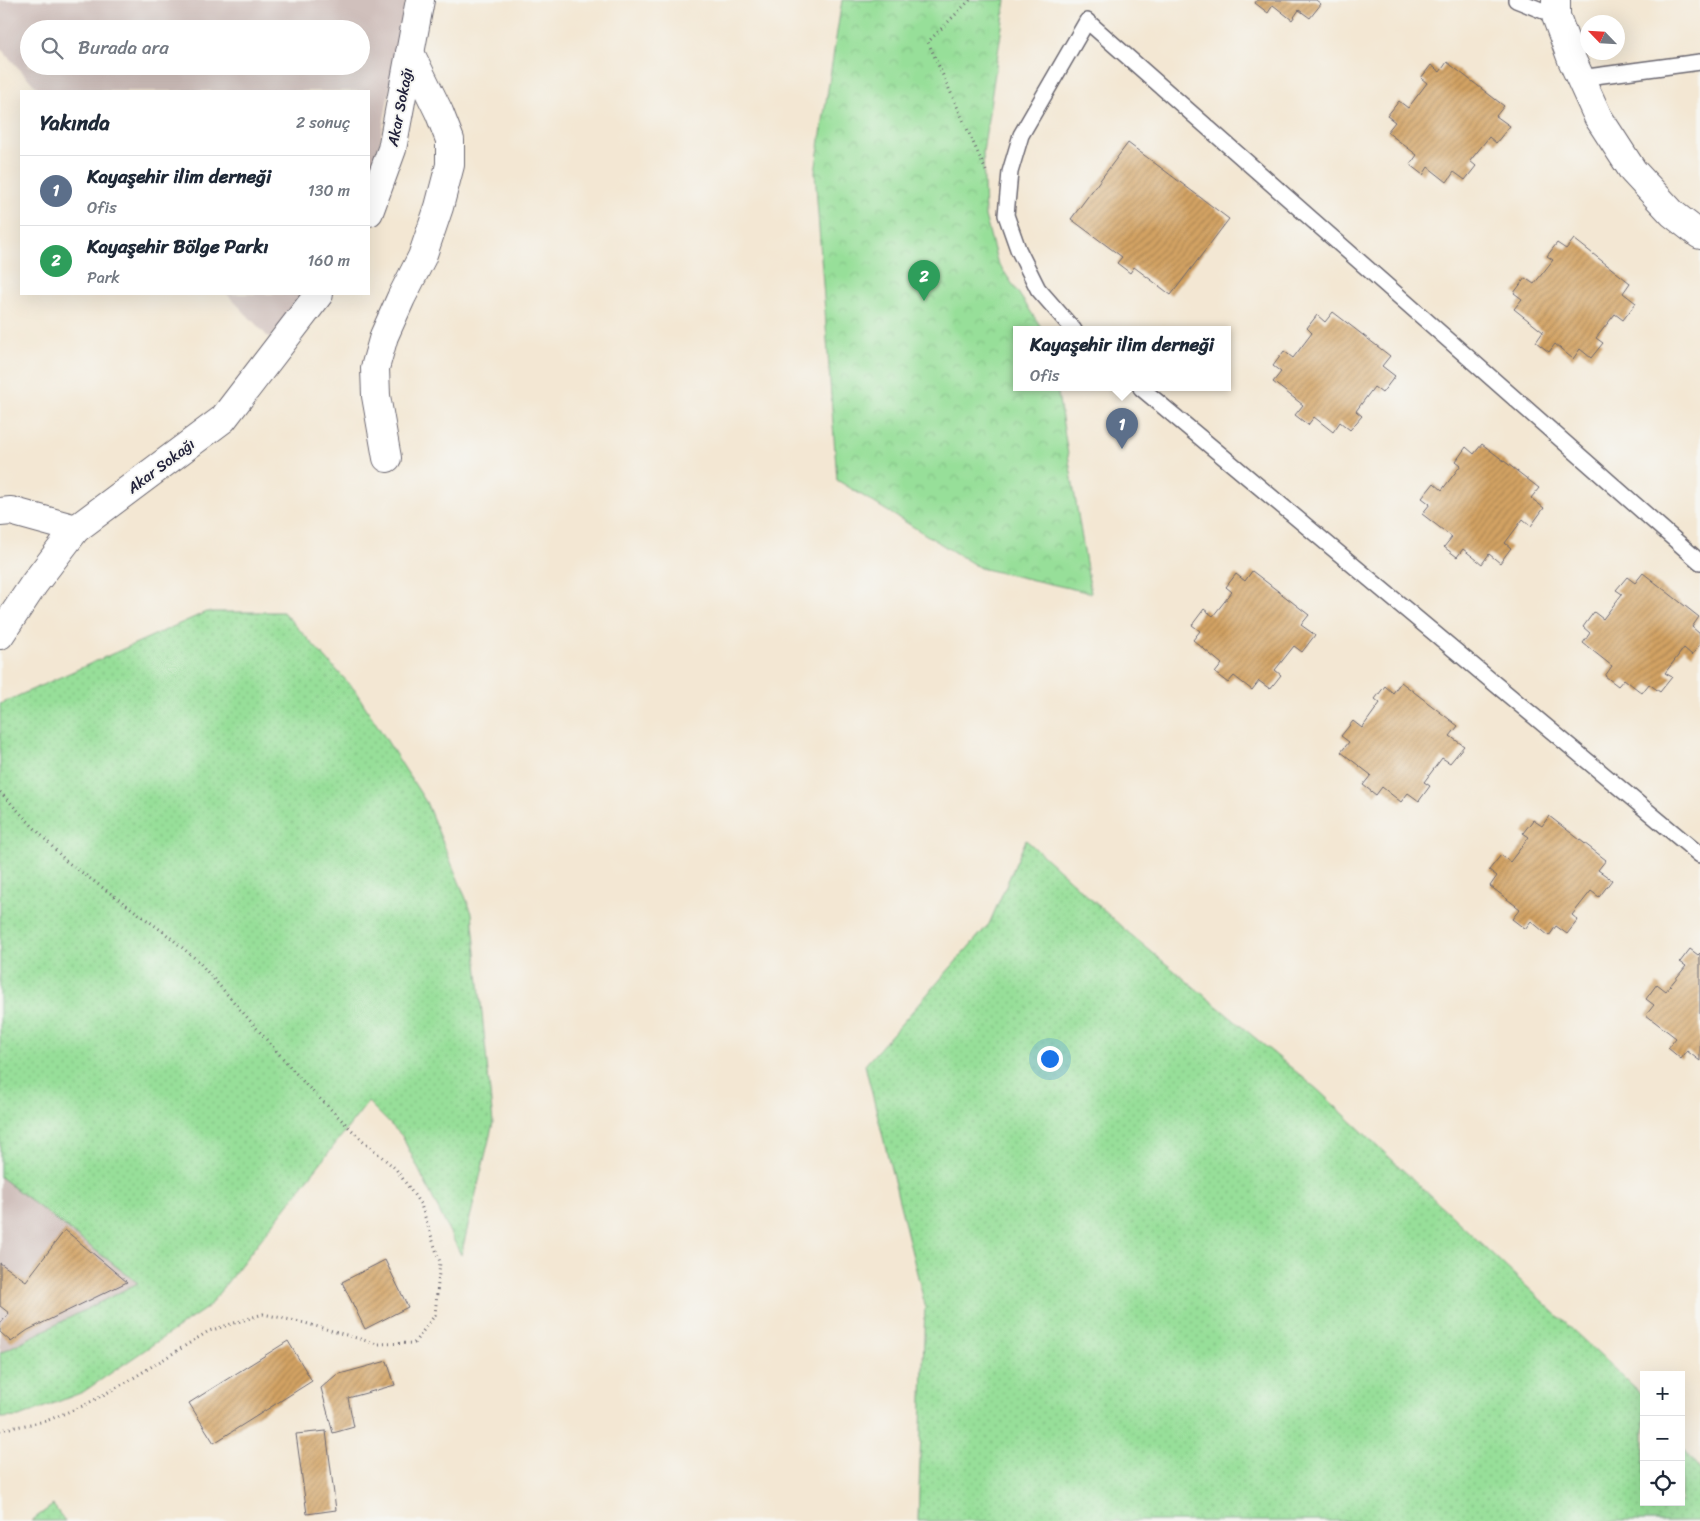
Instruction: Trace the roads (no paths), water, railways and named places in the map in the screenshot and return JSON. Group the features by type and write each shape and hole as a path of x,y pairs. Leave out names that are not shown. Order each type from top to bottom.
{"street":[{"name":"Akar Sokağı","path":"370,209 392,149 420,0"},
{"path":"1556,8 1572,60 1598,117 1633,171 1673,214 1700,235"},
{"path":"387,458 376,396 375,368 387,328 422,258 439,207 450,165 450,140 439,112 410,53"},
{"name":"Akar Sokağı","path":"0,635 34,584 76,529 223,419 319,295"},
{"path":"0,512 12,511 76,529"}],"lane":[{"path":"1516,0 1556,8"},
{"path":"1071,326 1038,288 1018,249 1006,215 1010,172 1021,135 1087,21 1700,562"},
{"path":"1580,78 1700,62"},
{"path":"1145,391 1700,855"}],"place":[{"name":"Kayaşehir Bölge Parkı","path":"924,301"},
{"name":"Kayaşehir ilim derneği","path":"1122,449"}]}
